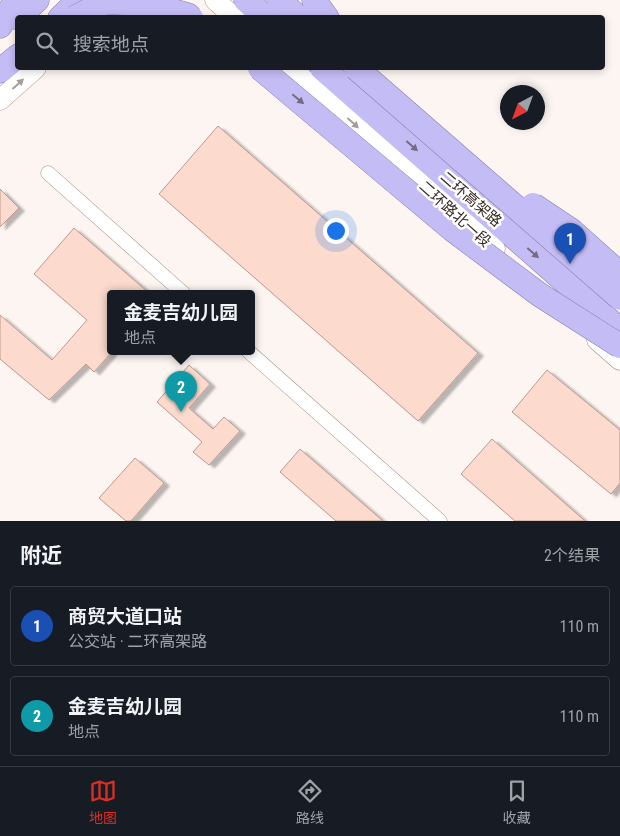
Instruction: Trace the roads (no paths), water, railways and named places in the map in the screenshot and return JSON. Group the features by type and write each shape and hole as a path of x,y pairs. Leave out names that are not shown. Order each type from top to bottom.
{"highway":[{"path":"0,26 16,0"},
{"path":"21,15 38,0"},
{"path":"63,15 79,0"},
{"path":"246,0 263,15"},
{"path":"280,0 296,15"},
{"path":"314,0 325,15"},
{"path":"80,15 105,2 146,4 188,15"},
{"path":"0,34 15,21"},
{"path":"262,70 453,230 540,295 620,346"},
{"name":"二环高架路","path":"324,70 620,330"},
{"name":"二环高架路","path":"358,70 620,298"},
{"path":"374,70 426,129"},
{"path":"450,149 572,231 620,274"}],"main road":[{"path":"0,8 9,0"},
{"path":"95,15 111,0"},
{"path":"215,0 232,15"},
{"path":"296,0 312,15"},
{"path":"0,100 34,70"},
{"name":"二环路北一段","path":"293,70 620,360"},
{"path":"374,70 620,285"}],"street":[{"path":"48,173 180,290"},
{"path":"253,355 440,521"}],"place":[{"name":"商贸大道口站","path":"570,264"},
{"name":"金麦吉幼儿园","path":"181,412"}]}
